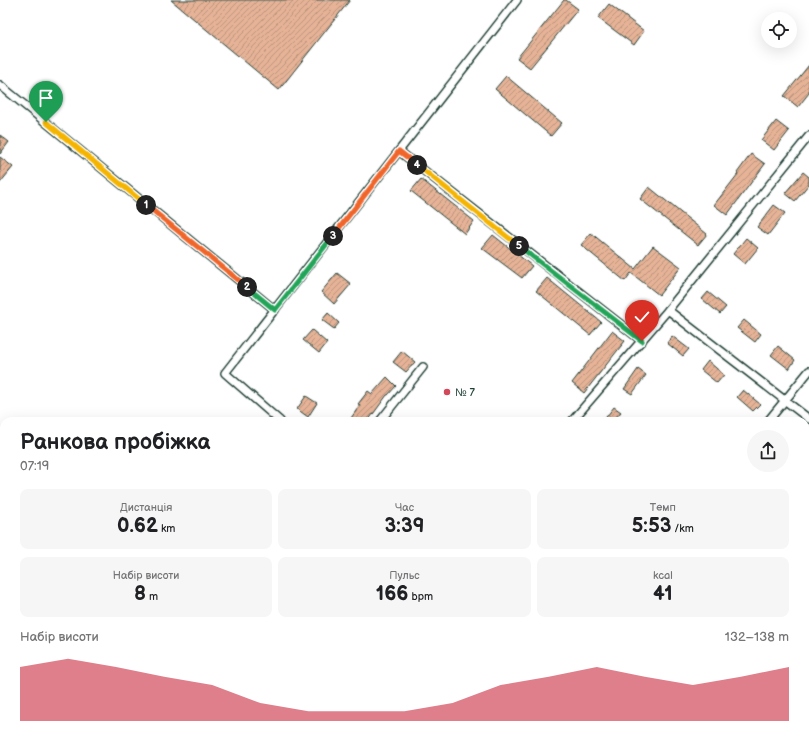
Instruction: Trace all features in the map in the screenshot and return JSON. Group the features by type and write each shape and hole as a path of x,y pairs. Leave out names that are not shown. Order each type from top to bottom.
{"street":[{"path":"275,417 225,373 517,0"},
{"path":"0,85 275,310"},
{"path":"576,417 668,310 809,136"},
{"path":"399,151 642,341"},
{"path":"668,310 806,417"},
{"path":"383,417 423,368"},
{"path":"771,417 809,371"}],"building":[{"path":"171,0 350,0 279,90"},
{"path":"564,0 578,9 530,68 517,58"},
{"path":"609,4 644,31 634,45 598,18"},
{"path":"809,65 809,93 798,107 784,96"},
{"path":"506,76 562,123 551,136 495,89"},
{"path":"776,121 789,131 774,150 761,140"},
{"path":"0,135 9,142 0,154"},
{"path":"751,154 765,164 727,215 714,205 738,174 737,173"},
{"path":"0,157 13,167 0,183"},
{"path":"803,172 809,177 809,184 795,201 785,193"},
{"path":"421,179 474,221 465,234 411,191"},
{"path":"649,187 707,234 698,245 640,199"},
{"path":"774,205 785,213 768,235 757,227"},
{"path":"591,233 635,269 653,246 681,267 659,295 631,273 625,281 581,245"},
{"path":"493,235 532,266 522,278 482,248"},
{"path":"746,238 758,248 745,264 733,254"},
{"path":"337,273 351,284 334,304 321,292"},
{"path":"547,278 601,322 590,335 536,291"},
{"path":"708,292 726,307 720,314 702,299"},
{"path":"328,313 339,323 334,329 322,320"},
{"path":"744,320 761,334 755,342 737,328"},
{"path":"312,330 327,343 319,353 303,340"},
{"path":"612,331 625,341 584,393 572,383"},
{"path":"672,336 689,349 683,356 667,343"},
{"path":"778,346 795,360 789,369 771,355"},
{"path":"402,351 415,362 406,372 393,362"},
{"path":"708,361 724,375 717,383 701,370"},
{"path":"638,369 646,375 632,394 624,389"},
{"path":"387,377 396,386 387,395 371,417 352,417 360,405 358,404 368,391 372,394"},
{"path":"743,390 760,404 753,411 737,397"},
{"path":"306,396 317,403 308,417 297,409"},
{"path":"614,407 621,412 617,417 606,417"}],"place":[{"name":"№ 7","path":"447,392"}],"route":[{"path":"46,122 275,310 399,151 642,341"}]}
